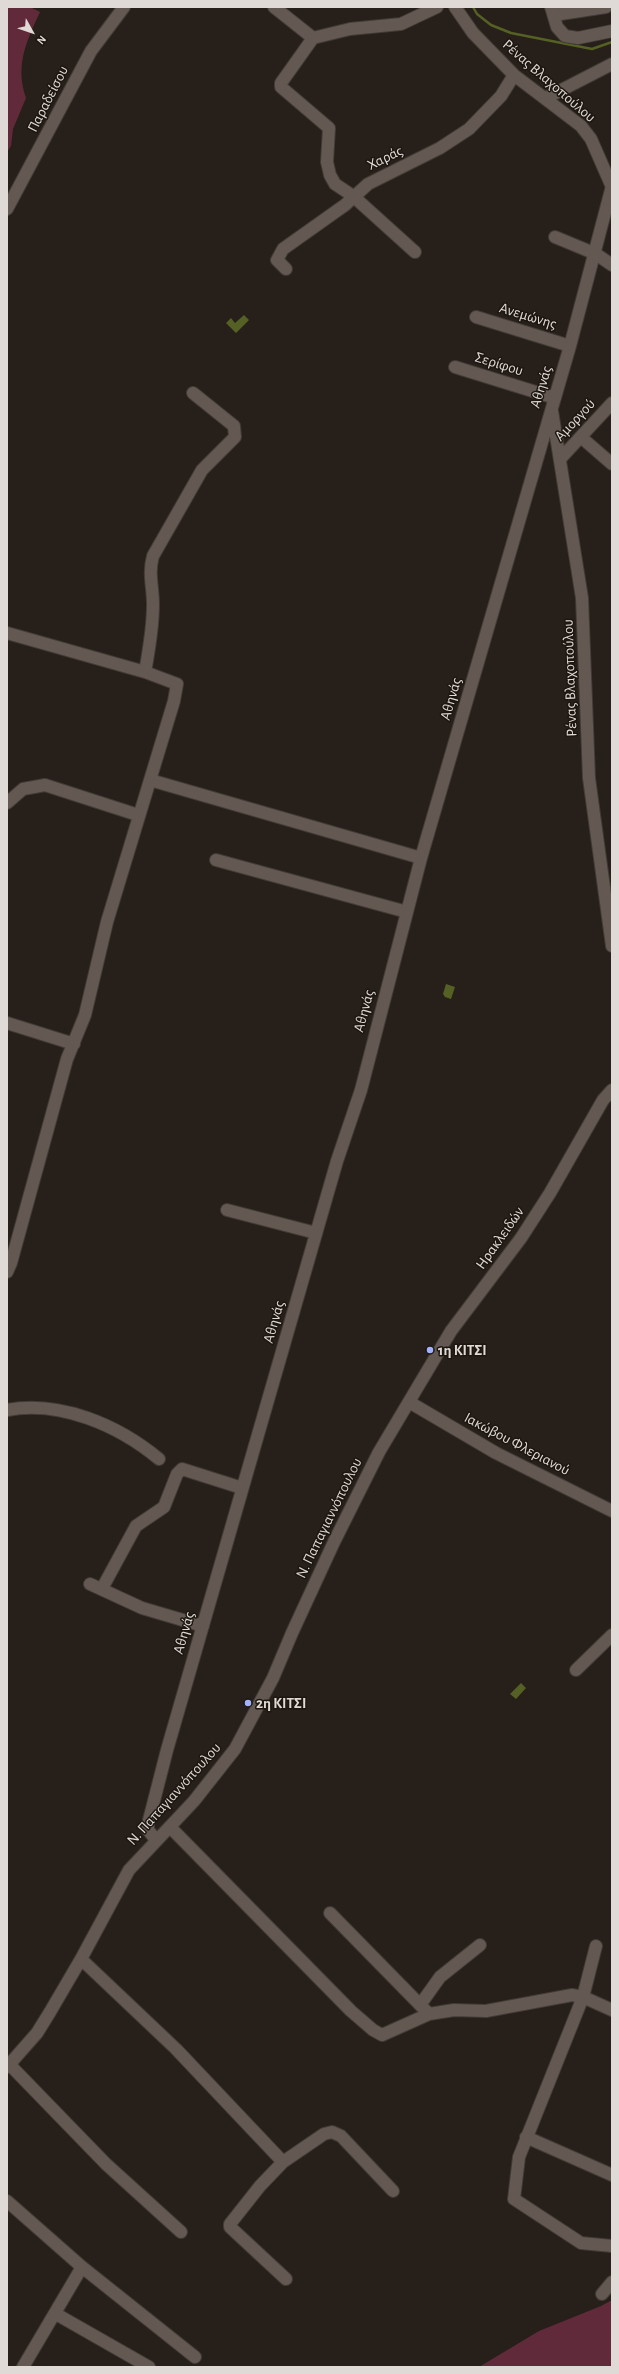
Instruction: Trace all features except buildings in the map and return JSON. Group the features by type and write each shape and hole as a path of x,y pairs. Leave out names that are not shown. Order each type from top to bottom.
{"street":[{"name":"Παραδείσου","path":"7,209 91,51 124,7"},
{"path":"274,7 313,38"},
{"path":"415,252 353,196 335,184 330,175 327,162 329,128 281,88 281,82 313,38 350,29 401,24 437,7"},
{"name":"Ρένας Βλαχοπούλου","path":"455,7 474,33 514,75 581,126 591,139 612,186"},
{"path":"606,7 552,11 557,27 565,36 578,38 612,31"},
{"path":"546,98 612,64"},
{"name":"Χαράς","path":"286,269 277,260 280,252 345,205 353,196 368,184 440,148 469,129 500,96 514,75"},
{"name":"Αθηνάς","path":"156,1840 148,1830 148,1824 242,1488 316,1233 361,1090 420,858 570,346 596,254 612,186"},
{"path":"555,237 596,254 612,265"},
{"name":"Ανεμώνης","path":"476,317 570,346"},
{"name":"Σερίφου","path":"455,367 555,398"},
{"path":"145,672 151,643 153,604 149,570 153,556 202,470 235,437 234,426 193,392"},
{"name":"Αμοργού","path":"561,458 582,438 612,403"},
{"name":"Ρένας Βλαχοπούλου","path":"551,410 561,458 582,598 589,778 612,946"},
{"path":"582,438 612,464"},
{"path":"7,633 145,672 177,684 174,701 138,815 107,922 85,1015 67,1059 42,1154 11,1263 7,1272"},
{"path":"150,780 420,858"},
{"path":"7,803 23,789 45,785 138,815"},
{"path":"216,860 407,912"},
{"path":"7,1023 74,1044"},
{"name":"Ηρακλειδών","path":"409,1402 452,1331 525,1232 554,1187 603,1100 612,1090"},
{"path":"227,1210 316,1233"},
{"name":"Ιακώβου Φλεριανού","path":"409,1402 496,1453 612,1511"},
{"name":"Ν. Παπαγιαννόπουλου","path":"10,2060 37,2033 81,1959 129,1870 170,1827 235,1749 273,1678 334,1542 379,1452 409,1402"},
{"path":"7,1410 41,1407 82,1417 108,1426 159,1459"},
{"path":"105,1583 136,1526 164,1507 177,1474 182,1469 242,1488"},
{"path":"90,1584 142,1608 203,1626"},
{"path":"576,1670 612,1635"},
{"path":"170,1827 373,2030 382,2035 429,2014 454,2010 486,2011 572,1995 583,1996 612,2010"},
{"path":"330,1913 429,2014"},
{"path":"420,2005 440,1977 480,1945"},
{"path":"596,1946 583,1996 519,2157 514,2199 581,2243 612,2246"},
{"path":"81,1959 176,2049 283,2162"},
{"path":"10,2060 106,2164 181,2232"},
{"path":"286,2279 230,2227 230,2224 260,2186 283,2162 324,2134 332,2132 342,2136 393,2191"},
{"path":"526,2137 612,2175"},
{"path":"7,2201 82,2267 195,2358"},
{"path":"23,2367 56,2314 82,2267"},
{"path":"602,2294 612,2282"},
{"path":"56,2314 149,2367"}],"shaded area":[{"path":"7,7 30,7 40,12 30,34 22,65 23,86 26,98 13,129 11,146 7,152"},
{"path":"244,315 249,320 236,333 226,323 231,318 235,323"},
{"path":"446,984 455,987 451,999 445,997 443,994"},
{"path":"521,1683 526,1688 516,1699 510,1694"},
{"path":"612,2300 612,2367 479,2367 539,2331 601,2306"}],"waterway":[{"path":"473,7 477,14 491,25 511,33 592,49 612,42"}],"place":[{"name":"1η ΚΙΤΣΙ","path":"430,1350"},
{"name":"2η ΚΙΤΣΙ","path":"248,1703"}]}
